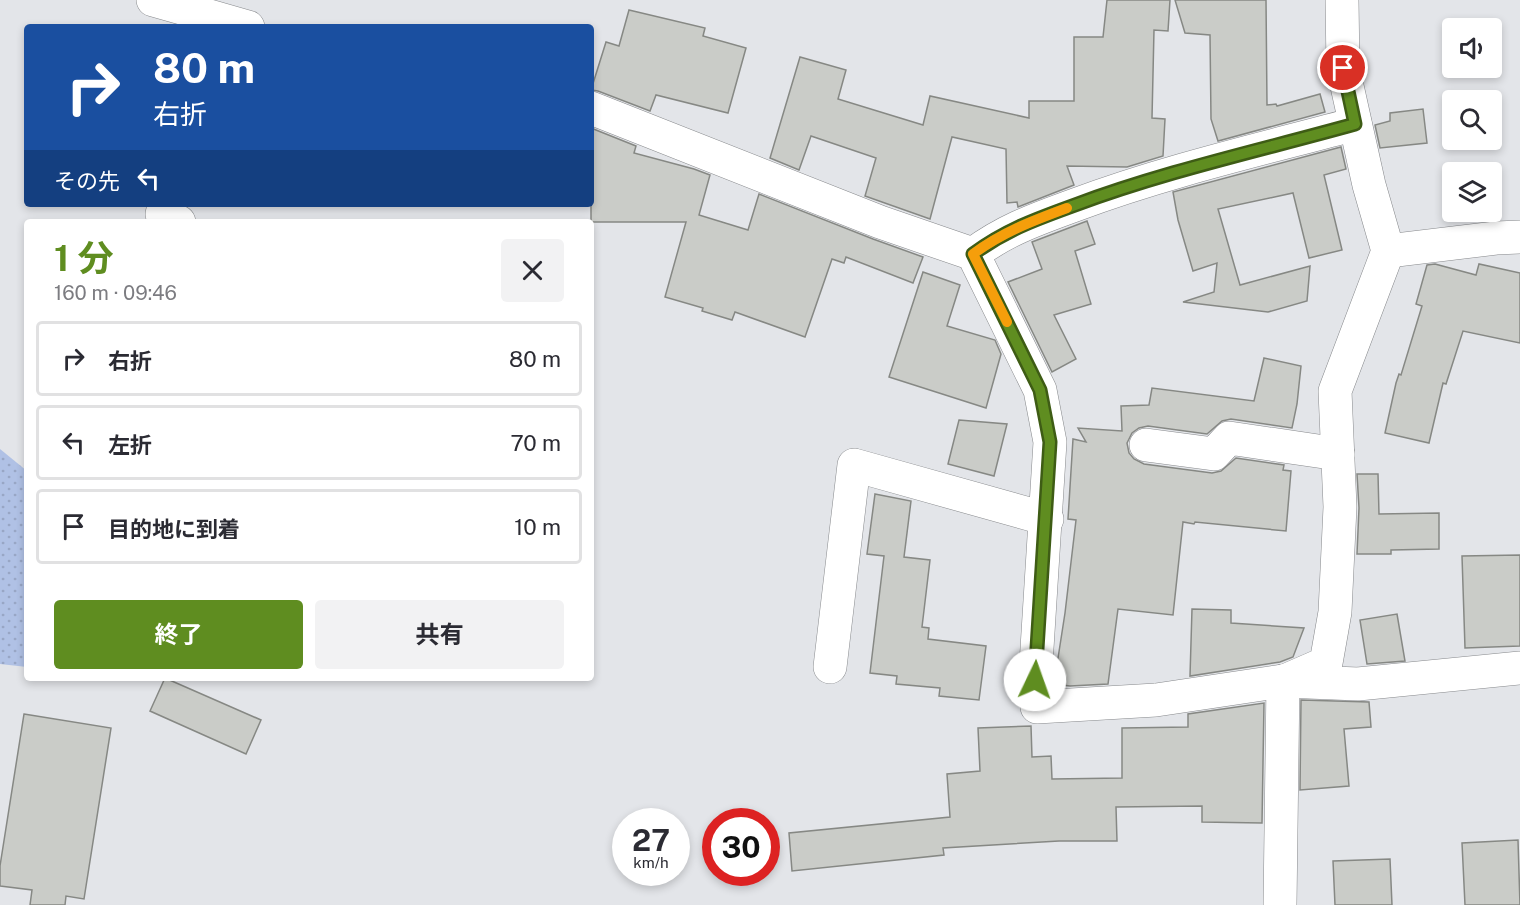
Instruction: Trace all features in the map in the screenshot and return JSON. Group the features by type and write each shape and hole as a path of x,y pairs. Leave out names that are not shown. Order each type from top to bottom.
{"street":[{"path":"1283,681 1326,663 1335,612 1340,507 1335,390 1388,251 1369,184 1343,68 1342,0"},
{"path":"171,3 229,24"},
{"path":"594,109 870,218 973,254 1040,390 1050,442 1047,519 1035,680 1037,707 1156,700 1283,681 1358,684 1520,668"},
{"path":"973,254 994,238 1018,227 1117,189 1355,124"},
{"path":"164,207 162,213 173,219"},
{"path":"1388,251 1520,237"},
{"path":"1146,445 1214,454 1229,438 1338,454"},
{"path":"830,666 854,465 1047,519"},
{"path":"1280,905 1283,681"}],"shaded area":[{"path":"0,449 24,469 24,667 0,664"}],"building":[{"path":"1107,0 1170,0 1168,31 1154,30 1152,118 1165,119 1163,156 1127,167 1067,166 1074,185 1018,207 1017,202 1007,203 1006,149 952,137 930,219 865,196 876,158 811,136 799,170 770,158 800,57 846,70 838,99 923,125 930,96 1029,118 1029,101 1074,101 1074,37 1103,37"},
{"path":"1175,0 1266,0 1267,105 1276,104 1277,106 1320,94 1325,112 1218,141 1211,119 1210,35 1185,33"},
{"path":"629,10 705,28 703,36 746,48 728,113 656,95 650,111 594,90 594,80 606,42 619,46"},
{"path":"1423,109 1427,143 1380,148 1375,125 1390,121 1390,113"},
{"path":"594,129 636,146 634,153 710,175 699,215 748,230 759,194 923,257 913,283 846,257 844,263 832,259 805,337 735,312 732,320 702,311 703,308 665,297 686,222 594,222 594,219 591,219 591,207 594,207"},
{"path":"1341,147 1346,169 1324,175 1342,250 1309,258 1293,193 1218,209 1240,285 1310,266 1307,301 1268,312 1183,302 1214,292 1217,263 1193,271 1178,220 1173,192"},
{"path":"1087,221 1095,244 1075,251 1091,304 1054,315 1076,359 1052,372 1008,282 1042,269 1032,242"},
{"path":"1435,264 1476,275 1479,264 1520,273 1520,343 1463,331 1446,384 1443,383 1429,443 1385,433 1396,383 1399,374 1401,375 1422,306 1416,304 1427,265"},
{"path":"923,272 960,285 947,326 995,340 1001,354 986,408 889,377"},
{"path":"1264,358 1301,366 1292,428 1231,419 1222,421 1207,434 1148,426 1132,433 1127,443 1129,453 1134,459 1144,464 1212,473 1221,471 1236,458 1284,465 1283,470 1291,471 1286,531 1183,522 1173,615 1118,609 1108,684 1070,686 1054,684 1076,520 1068,519 1073,439 1086,442 1078,428 1122,431 1121,406 1149,405 1152,388 1254,401"},
{"path":"959,420 1007,424 994,476 948,464"},
{"path":"1357,474 1378,474 1379,514 1439,513 1439,549 1391,550 1391,554 1357,554 1359,508"},
{"path":"875,494 911,501 904,557 930,560 922,627 929,628 928,639 986,646 979,700 939,696 940,688 896,684 897,676 870,673 884,556 867,554"},
{"path":"1520,555 1520,646 1465,648 1462,556"},
{"path":"1192,609 1231,610 1231,623 1304,628 1293,657 1280,662 1190,676"},
{"path":"1397,614 1405,661 1367,664 1360,620"},
{"path":"164,681 172,681 261,720 246,754 150,711"},
{"path":"1301,700 1369,702 1371,727 1344,729 1349,786 1300,790"},
{"path":"1264,703 1262,823 1202,822 1202,806 1116,807 1117,841 1059,841 943,848 944,855 792,871 789,833 950,817 947,774 980,771 978,728 1031,726 1032,757 1051,756 1052,779 1122,778 1122,728 1188,727 1188,714"},
{"path":"24,714 111,728 84,899 66,896 65,905 30,905 32,890 0,886 0,866"},
{"path":"1518,840 1520,905 1465,905 1462,843"},
{"path":"1390,859 1392,905 1335,905 1333,861"}],"slow traffic":[{"path":"1007,322 973,254 994,238 1067,208"}],"route":[{"path":"1035,680 1047,519 1050,442 1040,390 973,254 994,238 1018,227 1117,189 1355,124 1343,68"}]}
